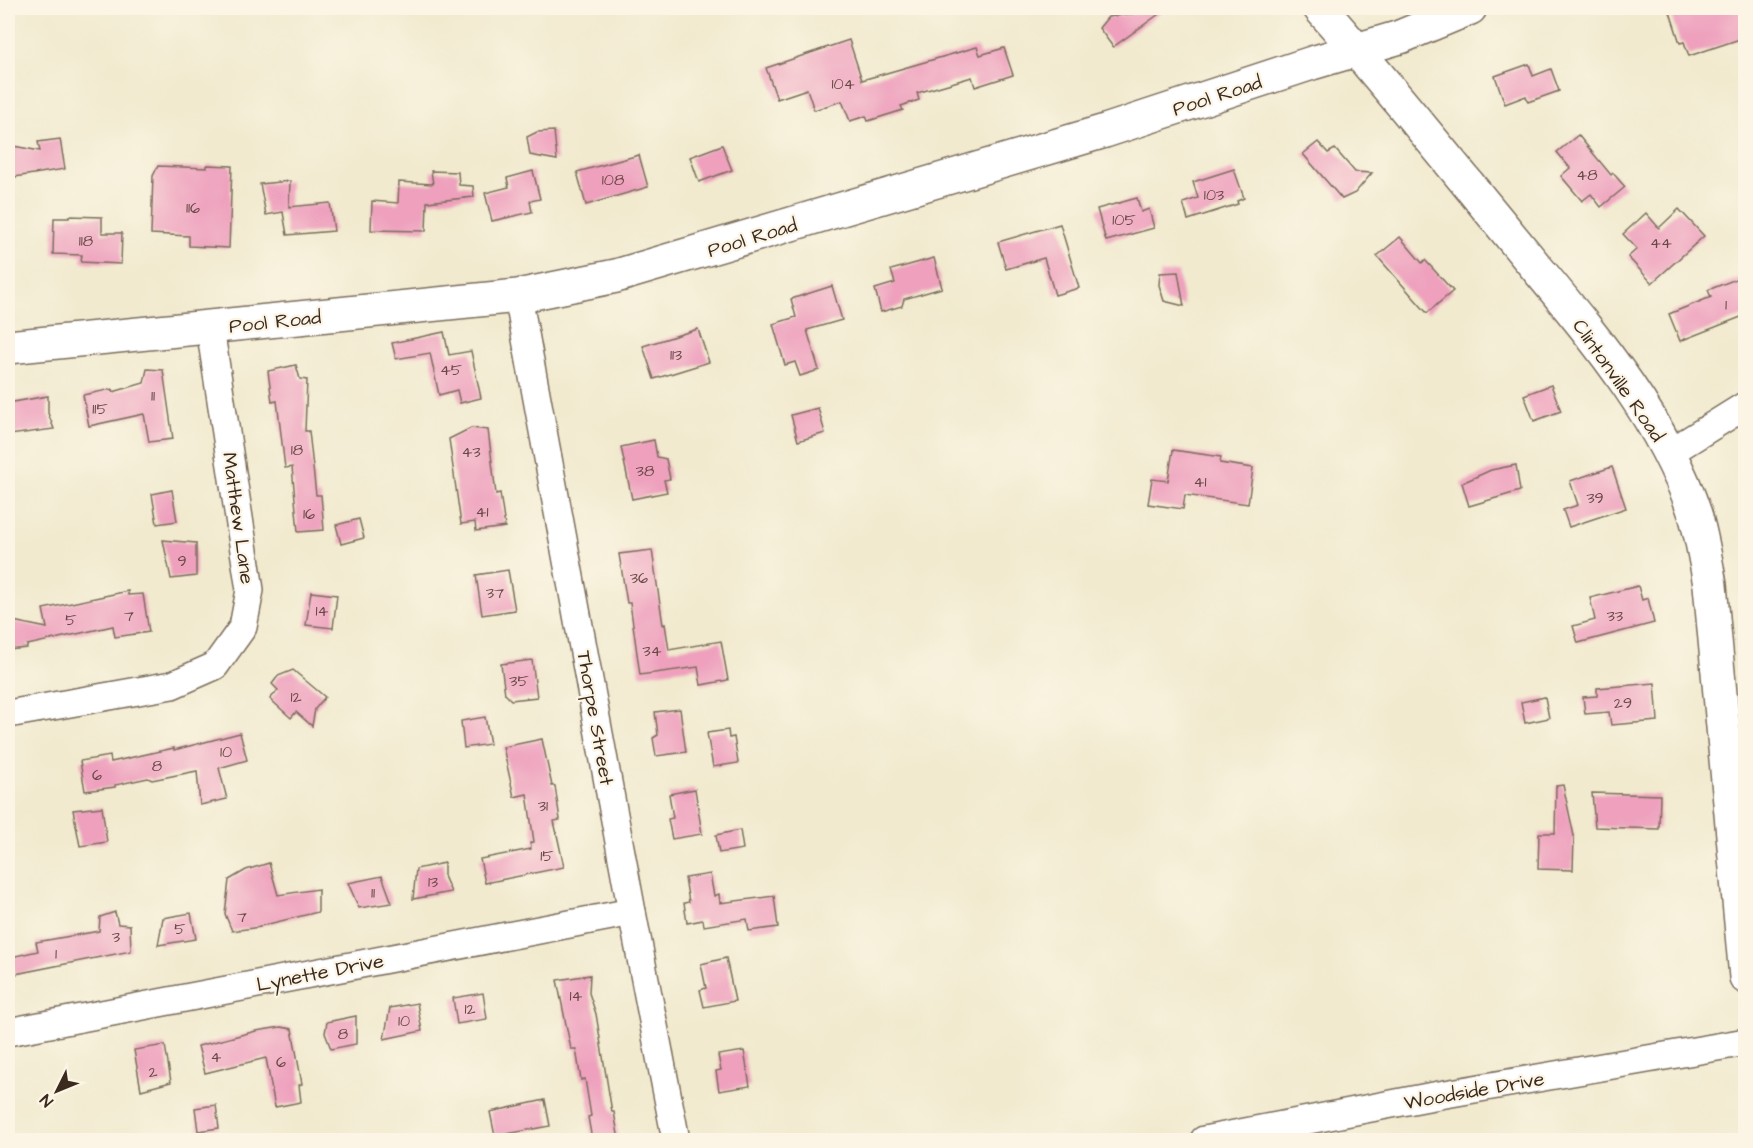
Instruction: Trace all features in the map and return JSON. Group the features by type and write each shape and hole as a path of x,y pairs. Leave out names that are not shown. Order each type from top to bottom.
{"street":[{"name":"Clintonville Road","path":"1320,8 1413,117 1615,367 1653,423 1670,453 1695,515 1710,585 1746,977"},
{"name":"Pool Road","path":"8,347 518,296 616,276 1105,131 1400,37 1470,8"},
{"name":"Thorpe Street","path":"518,296 676,1140"},
{"name":"Matthew Lane","path":"8,714 172,686 215,666 243,627 250,590 210,328"},
{"path":"1670,453 1746,405"},
{"name":"Lynette Drive","path":"8,1032 632,912"},
{"name":"Woodside Drive","path":"1204,1140 1428,1097 1746,1042"}],"building":[{"path":"1684,8 1746,8 1746,37 1689,56 1684,42 1680,43 1670,12"},
{"path":"1166,9 1113,47 1099,28 1108,17"},
{"path":"849,40 862,80 977,47 980,55 1004,48 1013,75 975,87 972,77 917,93 919,100 901,106 903,110 868,121 866,116 850,121 842,101 814,110 807,89 777,99 766,68"},
{"path":"1529,64 1533,76 1551,69 1559,91 1528,102 1526,96 1505,104 1495,76"},
{"path":"554,131 557,160 530,155 527,137 537,132"},
{"path":"1578,135 1611,175 1613,173 1625,187 1601,207 1591,194 1582,201 1561,176 1570,168 1557,152"},
{"path":"60,139 65,169 8,178 8,145 40,151 38,142"},
{"path":"1318,142 1328,153 1335,149 1355,172 1372,173 1355,193 1342,199 1303,154"},
{"path":"722,145 732,170 699,182 690,157"},
{"path":"639,155 648,187 586,205 577,172"},
{"path":"207,165 232,166 229,248 189,246 189,236 151,234 153,176 158,166 207,168"},
{"path":"1234,169 1244,198 1237,201 1238,204 1188,220 1183,203 1198,198 1193,182"},
{"path":"431,171 458,172 459,185 473,186 474,197 427,202 426,231 371,230 372,201 398,203 399,182 433,184"},
{"path":"533,171 540,199 530,201 532,212 492,221 485,193 509,187 507,178"},
{"path":"290,181 289,207 330,203 334,231 287,235 283,212 266,215 260,184"},
{"path":"1137,198 1141,212 1149,209 1154,228 1106,241 1097,209"},
{"path":"1679,209 1704,236 1652,283 1628,257 1637,249 1623,234 1646,213 1659,228"},
{"path":"69,216 102,217 102,233 122,233 121,264 81,262 82,255 53,254 54,218 69,218"},
{"path":"1060,224 1079,288 1055,295 1044,258 1006,269 998,242"},
{"path":"1400,237 1422,263 1425,260 1453,291 1427,313 1377,256"},
{"path":"934,258 942,288 904,299 902,306 881,312 875,289 895,283 891,270"},
{"path":"1178,272 1184,306 1164,301 1159,285 1160,273"},
{"path":"1746,275 1746,315 1680,341 1669,314 1711,297 1708,290"},
{"path":"832,286 842,320 807,330 819,370 800,376 795,362 785,365 773,324 796,317 791,299"},
{"path":"698,329 709,362 654,379 643,346"},
{"path":"444,332 449,355 471,351 481,398 460,403 457,390 439,395 430,353 396,359 392,343"},
{"path":"296,365 300,379 307,380 305,431 309,431 316,495 321,495 324,530 298,532 292,467 285,468 277,401 272,402 268,371"},
{"path":"147,369 163,370 173,439 149,442 144,414 89,426 83,395 112,389 113,392 144,383"},
{"path":"1551,385 1561,411 1534,421 1524,395"},
{"path":"48,396 48,413 54,429 10,435 8,403"},
{"path":"818,408 825,433 798,441 791,415"},
{"path":"471,428 488,430 496,494 500,493 505,527 476,531 475,522 461,524 449,439"},
{"path":"654,440 657,457 666,459 670,479 664,480 667,492 632,499 621,447"},
{"path":"1173,450 1221,457 1220,463 1253,468 1248,504 1185,495 1183,509 1148,504 1152,479 1168,481"},
{"path":"1516,465 1520,491 1469,506 1462,483 1491,470"},
{"path":"1612,467 1626,508 1569,527 1563,510 1578,505 1570,481"},
{"path":"172,490 177,521 157,524 152,494"},
{"path":"359,519 364,538 341,544 336,525"},
{"path":"163,540 196,543 196,576 171,579"},
{"path":"652,550 669,650 721,641 728,680 701,685 698,667 640,675 630,603 627,603 619,554"},
{"path":"508,570 515,610 482,615 476,575"},
{"path":"1638,586 1642,600 1648,598 1654,623 1578,643 1573,626 1595,620 1590,598"},
{"path":"128,591 128,595 143,594 149,632 115,637 113,626 27,645 27,648 8,650 8,620 47,628 43,609"},
{"path":"311,592 337,595 333,628 306,625"},
{"path":"532,660 537,697 511,700 505,694 501,664"},
{"path":"293,670 325,697 315,709 312,726 296,712 291,718 270,699 278,690 272,684 278,676"},
{"path":"1655,683 1658,721 1611,725 1609,712 1585,714 1583,697 1597,696 1597,688"},
{"path":"1545,697 1549,718 1525,723 1521,702"},
{"path":"680,709 686,752 656,756 653,738 658,735 655,712"},
{"path":"485,717 490,744 464,748 461,721"},
{"path":"728,730 729,738 734,737 738,763 713,767 707,733"},
{"path":"240,733 247,760 219,768 227,799 200,805 197,771 85,791 80,761 110,756 111,762 174,748 174,750"},
{"path":"542,739 552,786 555,786 560,820 554,821 564,867 485,883 480,859 531,849 530,843 534,842 527,794 514,797 503,747"},
{"path":"1563,785 1574,836 1573,870 1538,869 1539,833 1555,833 1556,786"},
{"path":"695,789 702,834 672,839 668,819 673,818 669,794"},
{"path":"1592,793 1660,795 1659,829 1595,827"},
{"path":"102,807 107,842 80,846 73,810"},
{"path":"740,830 743,849 719,853 716,835"},
{"path":"269,863 278,895 318,889 318,912 260,927 232,931 225,914 229,880 246,870"},
{"path":"444,863 444,876 451,892 413,899 416,869"},
{"path":"710,874 714,896 719,894 720,903 774,896 778,927 749,931 747,919 704,926 703,920 687,923 684,903 689,902 685,878"},
{"path":"382,876 392,903 359,908 348,883"},
{"path":"115,912 118,924 130,925 131,951 15,974 11,957 38,951 36,942 99,931 100,917"},
{"path":"191,913 196,939 158,945 163,918"},
{"path":"726,958 735,1001 704,1007 700,990 706,988 701,964"},
{"path":"590,975 589,993 596,1014 612,1112 614,1112 619,1140 592,1140 585,1079 581,1080 576,1049 571,1049 557,980"},
{"path":"483,993 487,1019 457,1024 453,998"},
{"path":"417,1003 422,1031 384,1039 390,1008"},
{"path":"356,1016 356,1044 331,1049 325,1033 327,1022"},
{"path":"281,1027 292,1029 302,1084 299,1085 301,1102 275,1107 266,1058 205,1073 198,1046"},
{"path":"165,1045 171,1082 141,1090 134,1050"},
{"path":"744,1051 750,1086 719,1091 716,1071 721,1070 718,1055"},
{"path":"545,1100 550,1126 495,1136 490,1112"},
{"path":"216,1105 219,1128 198,1131 195,1108"}]}
